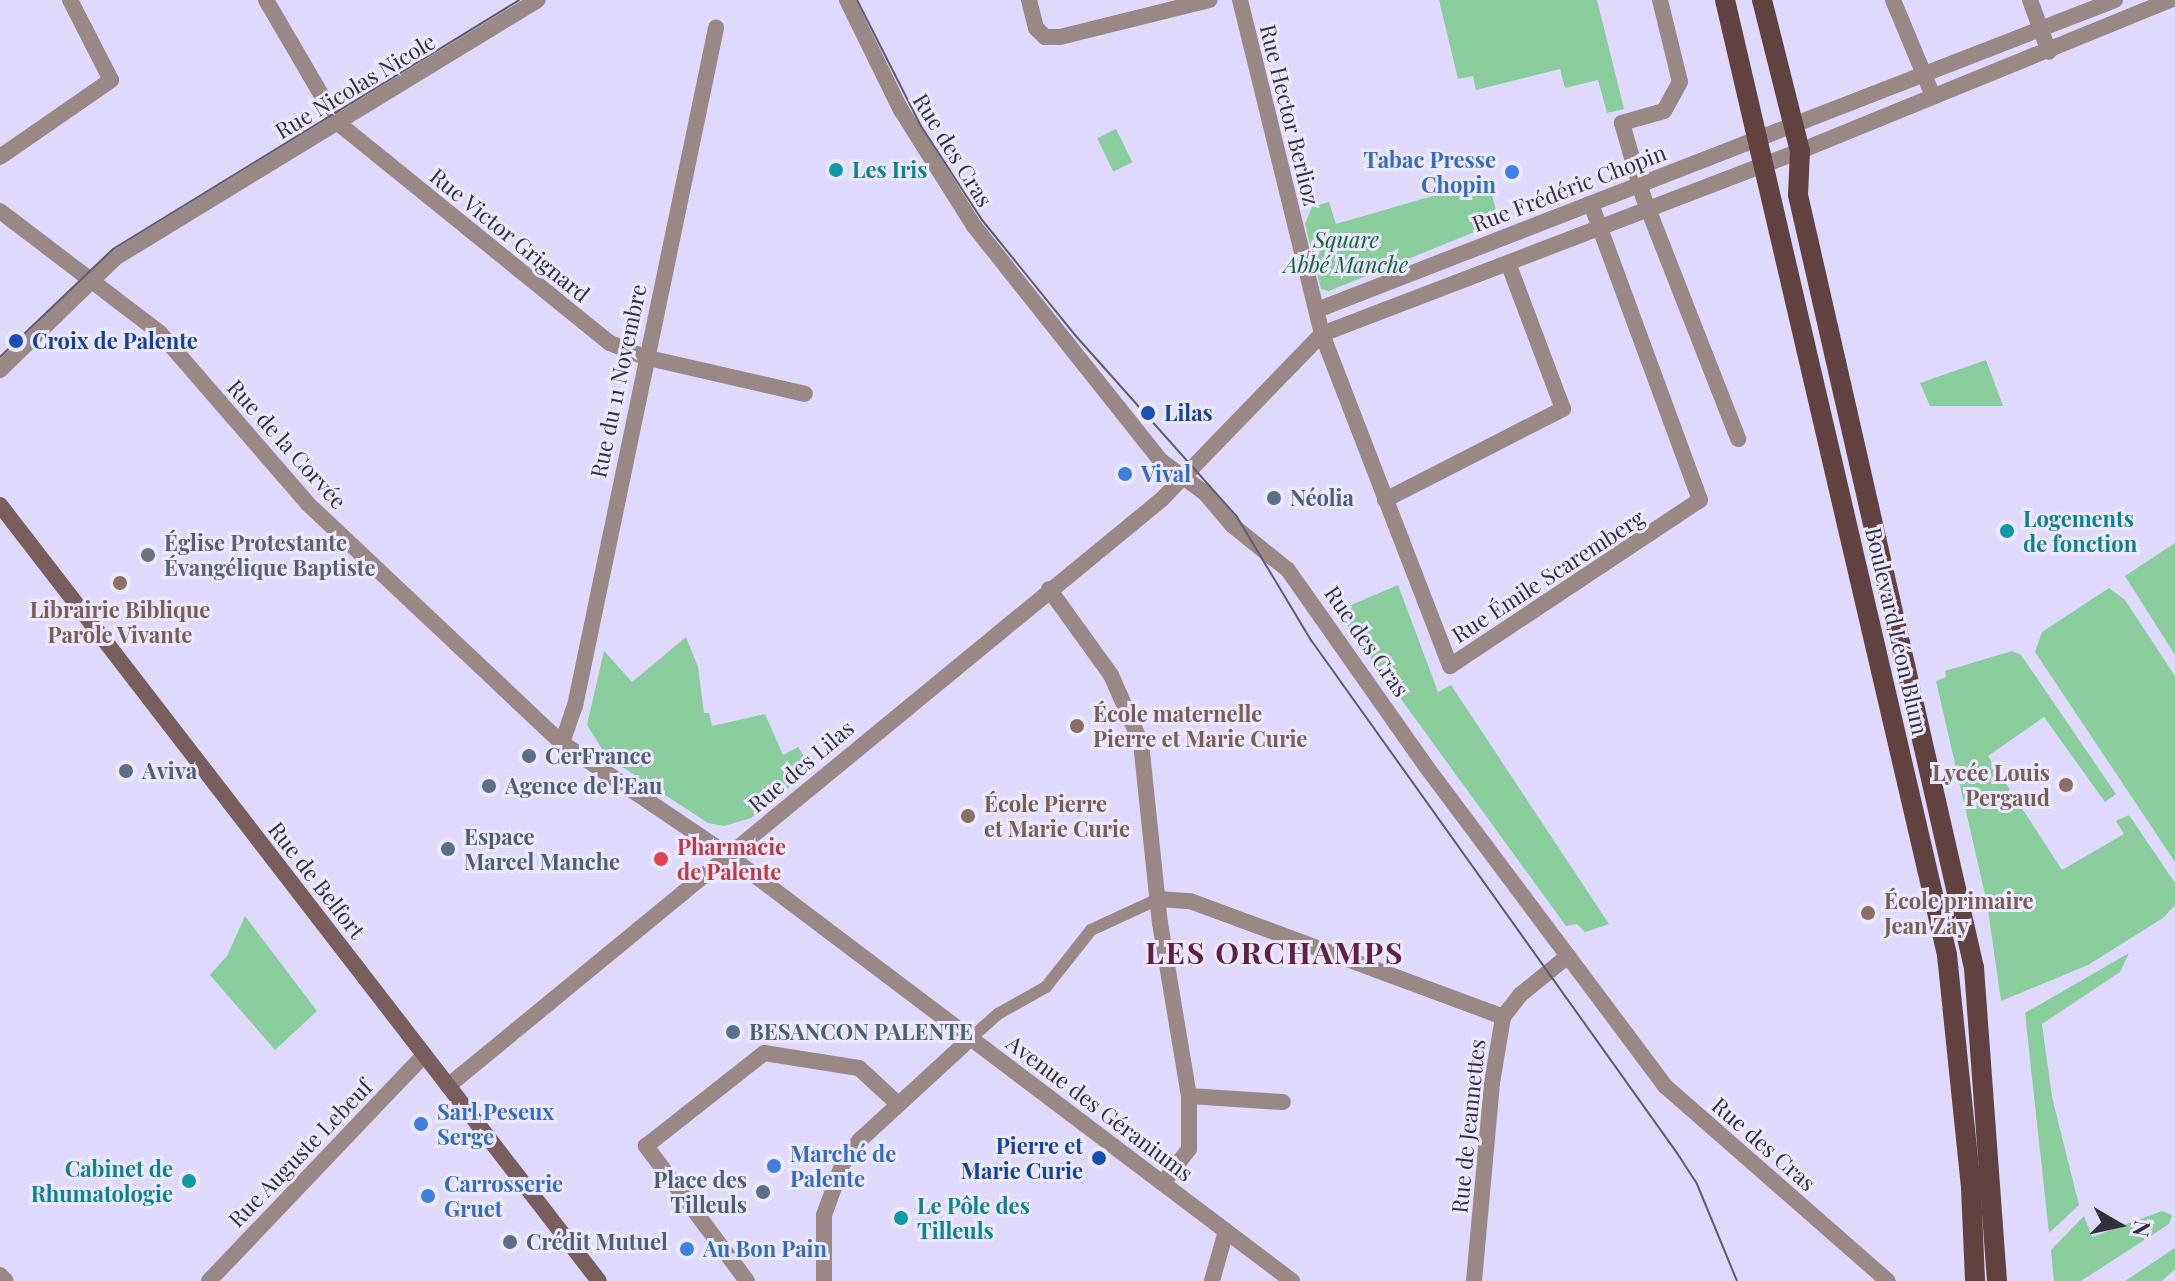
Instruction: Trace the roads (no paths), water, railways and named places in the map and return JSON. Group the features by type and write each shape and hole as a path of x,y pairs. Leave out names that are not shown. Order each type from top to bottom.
{"main road":[{"name":"Boulevard Léon Blum","path":"1725,0 1947,955 1969,1161 1975,1281"},
{"name":"Boulevard Léon Blum","path":"1762,0 1800,151 1799,201 1974,968 1997,1281"},
{"name":"Rue de Belfort","path":"0,505 599,1281"}],"street":[{"path":"0,157 111,80 70,0"},
{"name":"Rue Victor Grignard","path":"266,0 338,123 610,343 644,357 805,394"},
{"name":"Rue Nicolas Nicole","path":"0,370 91,276 537,0"},
{"name":"Rue des Cras","path":"847,0 906,119 974,226 1161,461 1181,479 1205,493 1232,525 1288,570 1665,1086 1888,1281"},
{"path":"1029,0 1036,28 1045,37 1060,37 1210,0"},
{"name":"Rue Hector Berlioz","path":"1240,0 1322,334"},
{"path":"1660,0 1680,82 1664,111 1622,123 1639,185 1738,439"},
{"path":"1893,0 1933,96"},
{"path":"2030,0 2049,52"},
{"name":"Rue Frédéric Chopin","path":"1317,310 1839,111 2115,0"},
{"path":"1181,479 1322,334 1800,151 2049,52 2164,1"},
{"name":"Rue du 11 Novembre","path":"562,743 575,706 644,357 716,28"},
{"path":"1839,111 1845,132"},
{"name":"Rue Émile Scaremberg","path":"1322,334 1450,666 1700,500 1591,203"},
{"name":"Rue de la Corvée","path":"0,211 91,276 160,333 307,503 562,743 728,855"},
{"path":"1385,500 1563,409 1508,263"},
{"name":"Rue des Lilas","path":"448,1086 1181,479"},
{"path":"1049,589 1111,675 1132,715 1141,743 1158,899 1189,1096 1189,1149 1163,1183"},
{"name":"Avenue des Géraniums","path":"728,855 1292,1281"},
{"path":"824,1281 822,1240 833,1186 860,1140 998,1014 1046,987 1091,930 1158,899 1190,901 1503,1017"},
{"name":"Rue de Jeannettes","path":"1474,1281 1492,1083 1503,1017 1520,995 1568,956"},
{"path":"747,1281 646,1146 764,1053 859,1068 898,1104"},
{"name":"Rue Auguste Lebeuf","path":"209,1281 423,1056"},
{"path":"1189,1096 1283,1102"},
{"path":"1212,1281 1226,1231"},
{"path":"0,1275 6,1281"}],"tram line":[{"path":"0,357 113,249 519,0"},
{"path":"857,0 921,126 982,220 1075,335 1237,517 1311,640 1677,1153 1697,1184 1737,1281"}],"place":[{"name":"Les Iris","path":"836,170"},
{"name":"Tabac Presse Chopin","path":"1512,172"},
{"name":"Croix de Palente","path":"16,341"},
{"name":"Lilas","path":"1148,413"},
{"name":"Vival","path":"1125,474"},
{"name":"Néolia","path":"1274,498"},
{"name":"Logements de fonction","path":"2007,531"},
{"name":"Église Protestante Évangélique Baptiste","path":"148,555"},
{"name":"Librairie Biblique Parole Vivante","path":"120,583"},
{"name":"École maternelle Pierre et Marie Curie","path":"1077,726"},
{"name":"CerFrance","path":"529,756"},
{"name":"Aviva","path":"126,771"},
{"name":"Lycée Louis Pergaud","path":"2066,785"},
{"name":"Agence de l'Eau","path":"489,786"},
{"name":"École Pierre et Marie Curie","path":"968,816"},
{"name":"Espace Marcel Manche","path":"448,849"},
{"name":"Pharmacie de Palente","path":"661,859"},
{"name":"École primaire Jean Zay","path":"1868,913"},
{"name":"BESANCON PALENTE","path":"733,1032"},
{"name":"Sarl Peseux Serge","path":"421,1124"},
{"name":"Pierre et Marie Curie","path":"1099,1158"},
{"name":"Marché de Palente","path":"774,1166"},
{"name":"Cabinet de Rhumatologie","path":"189,1181"},
{"name":"Place des Tilleuls","path":"763,1192"},
{"name":"Carrosserie Gruet","path":"428,1196"},
{"name":"Le Pôle des Tilleuls","path":"901,1218"},
{"name":"Crédit Mutuel","path":"510,1242"},
{"name":"Au Bon Pain","path":"687,1249"}],"district":[{"name":"LES ORCHAMPS","path":"1275,952"}],"park label":[{"name":"Square Abbé Manche","path":"1346,252"}]}
